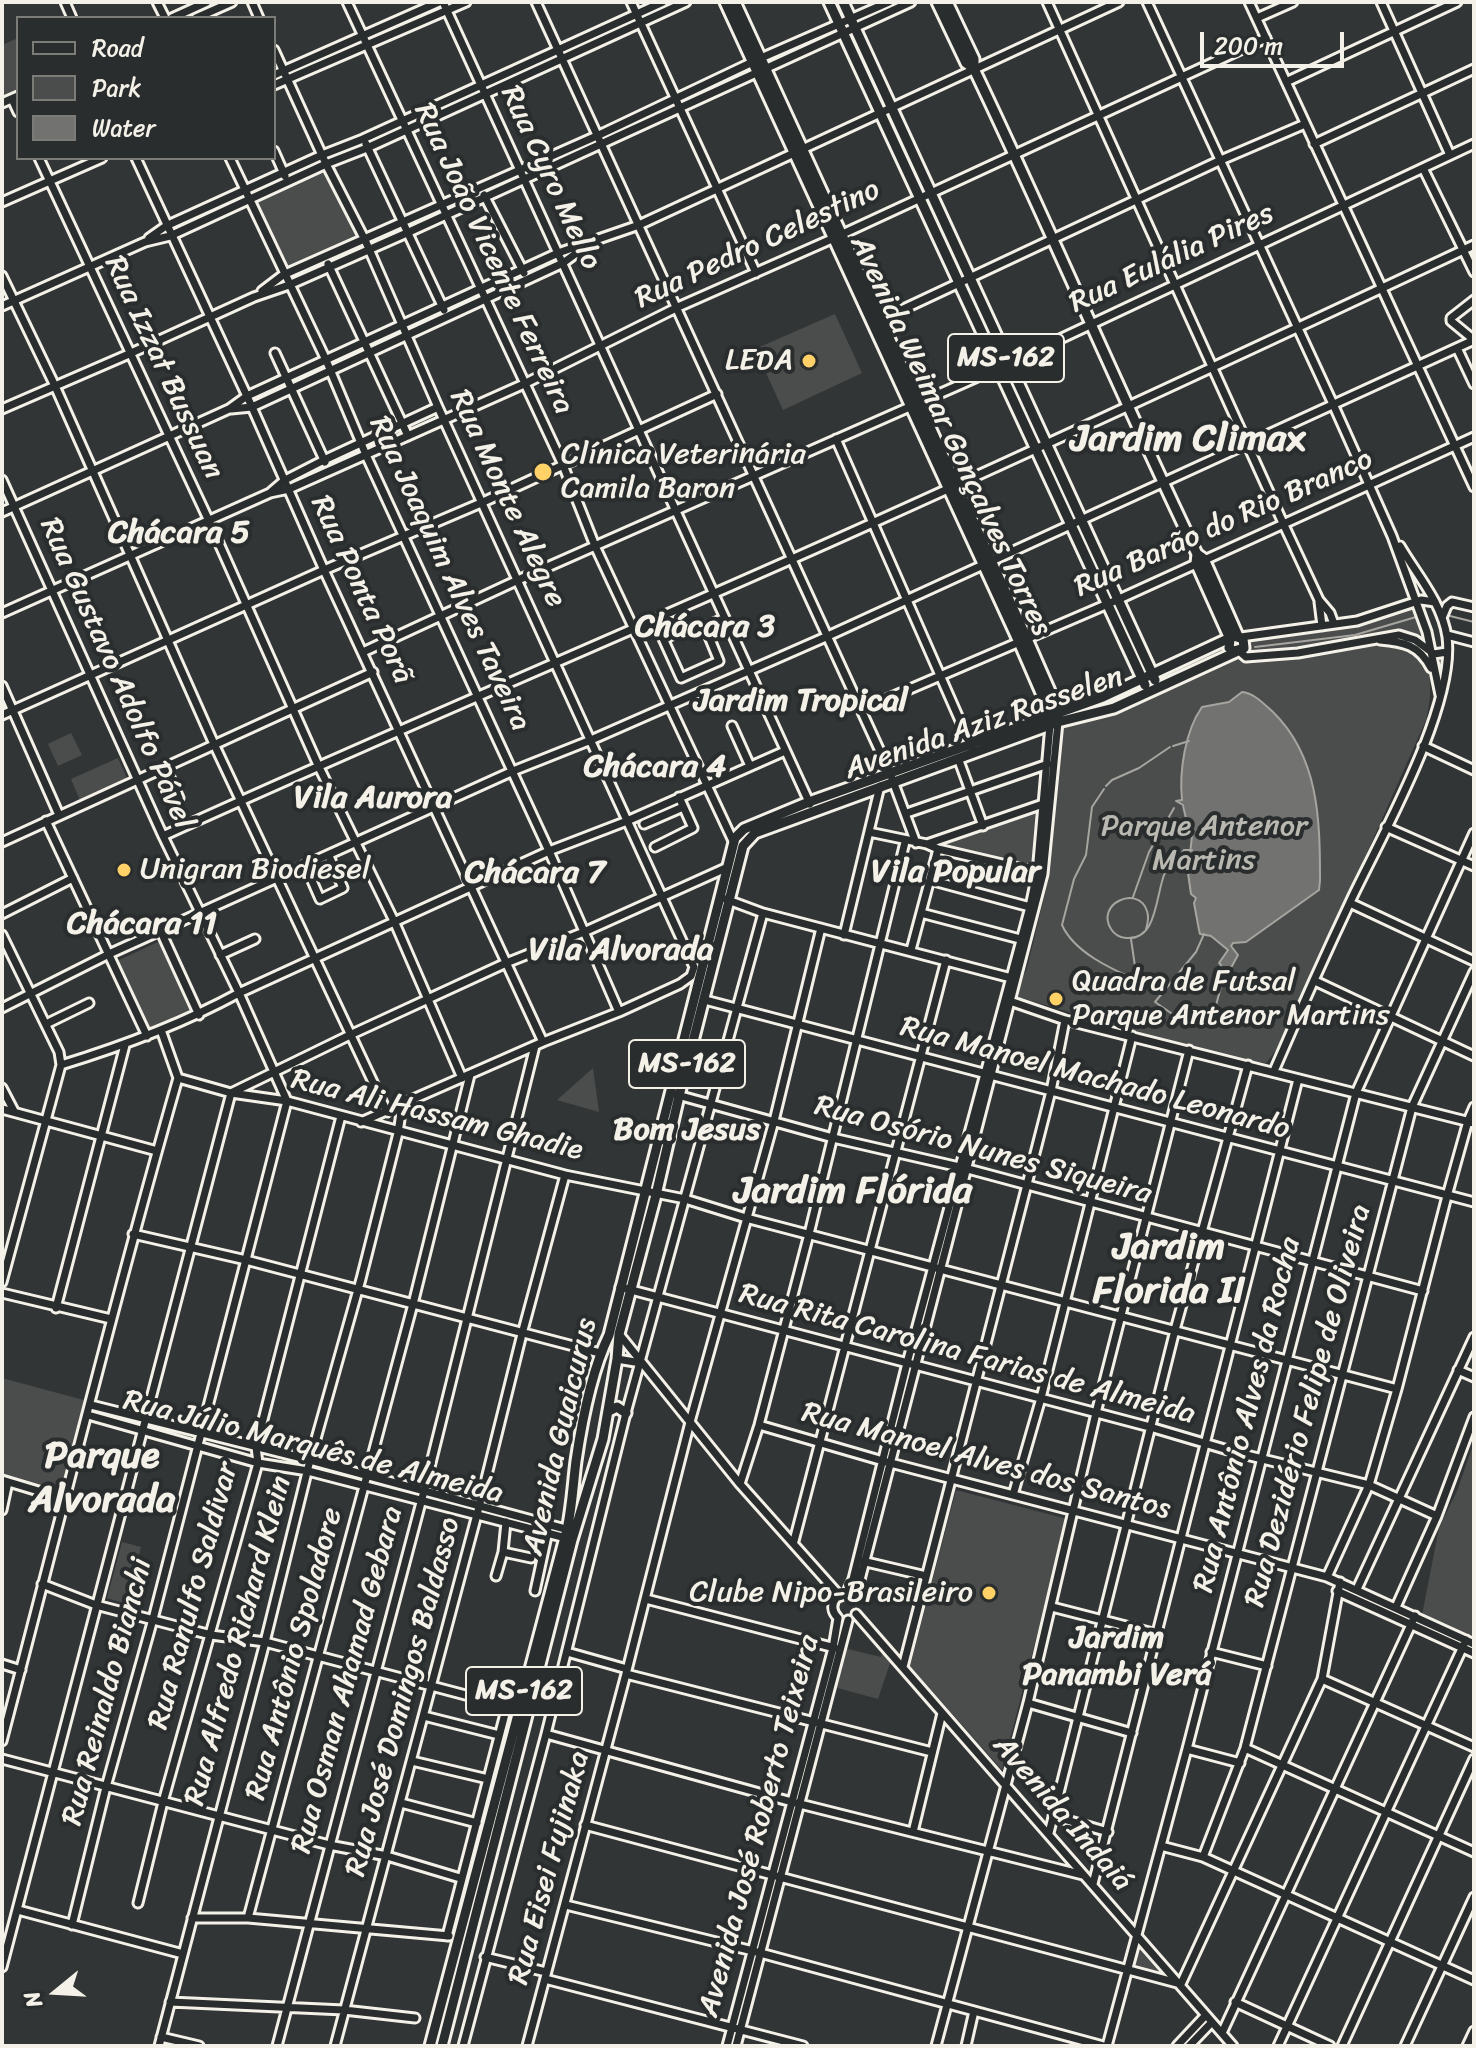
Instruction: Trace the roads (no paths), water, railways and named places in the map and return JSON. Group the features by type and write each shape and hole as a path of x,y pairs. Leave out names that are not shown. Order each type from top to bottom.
{"main road":[{"name":"Avenida Weimar Gonçalves Torres","path":"725,2 760,65"},
{"name":"Avenida Weimar Gonçalves Torres","path":"735,2 760,65 876,322 1023,640 1053,719"},
{"name":"MS-162","path":"829,2 1069,524 1153,675 1154,689"},
{"name":"MS-162","path":"843,2 1081,519 1143,679 1154,689"},
{"path":"937,2 966,63 974,69"},
{"path":"947,2 974,59 974,69 1235,638 1229,648 1238,652"},
{"name":"Avenida Aziz Rasselen","path":"735,840 744,829 1053,719 1235,638"},
{"name":"Avenida Aziz Rasselen","path":"1053,719 1114,708 1238,652"},
{"name":"Avenida Aziz Rasselen","path":"887,779 958,758 973,749"},
{"name":"Avenida Aziz Rasselen","path":"747,839 811,806"},
{"name":"Avenida Guaicurus","path":"430,2046 569,1535 603,1439 625,1289 645,1192 675,1095 725,898 747,839"},
{"name":"Avenida Guaicurus","path":"725,898 724,883 735,840"},
{"name":"Avenida Guaicurus","path":"442,2046 569,1535 581,1436 596,1352 609,1335 656,1195 675,1095"},
{"path":"596,1352 611,1354 617,1359"},
{"path":"609,1411 617,1407 626,1413"},
{"path":"581,1436 589,1452 598,1448 603,1439"}],"street":[{"path":"176,16 207,2"},
{"path":"200,16 232,2"},
{"name":"Rua João Vicente Ferreira","path":"347,2 563,465 595,546 705,785 735,840"},
{"path":"276,74 441,2"},
{"name":"Rua Cyro Mello","path":"441,2 521,169 811,806"},
{"path":"276,84 466,2"},
{"path":"536,2 828,636 887,779 907,813 916,843"},
{"path":"631,2 756,273"},
{"path":"145,242 166,226 663,2"},
{"path":"2,306 145,242 170,236 686,2"},
{"path":"854,24 889,2"},
{"path":"254,297 283,275 442,203 677,98 911,2"},
{"path":"1047,2 1283,523 1319,600 1330,613 1334,624"},
{"path":"229,409 252,407 485,299 558,253 639,225 1119,2"},
{"path":"1147,2 1392,536 1417,601 1440,695"},
{"path":"1249,2 1474,487"},
{"path":"1257,18 1293,2"},
{"path":"1381,2 1450,155"},
{"path":"1286,82 1457,2"},
{"name":"Rua Pedro Celestino","path":"2,613 524,384 678,307 1266,38"},
{"name":"Rua Monte Alegre","path":"276,54 365,240 481,503 687,948"},
{"path":"2,409 603,144 681,108 760,65"},
{"path":"1314,144 1474,69"},
{"path":"2,103 15,97"},
{"path":"876,322 1221,160 1305,124"},
{"path":"363,139 447,316"},
{"name":"Rua Eulália Pires","path":"363,652 518,580 1009,363 1474,144"},
{"path":"276,156 288,181"},
{"name":"Rua Izzat Bussuan","path":"40,160 248,605 318,765 466,1077"},
{"path":"2,202 97,160"},
{"name":"Rua Ponta Porã","path":"137,160 543,1042"},
{"name":"Rua Joaquim Alves Taveira","path":"231,160 326,360 366,455 513,771 619,1012"},
{"path":"1423,168 1474,272"},
{"path":"480,187 524,275"},
{"path":"2,512 229,409 247,396 480,289 563,263 587,245"},
{"path":"163,836 318,765 556,664 873,523 1474,245"},
{"path":"324,256 408,436"},
{"path":"2,276 55,386 214,744 387,1112"},
{"path":"2,1008 109,954 513,771 828,636 1474,340 1451,318 1474,300"},
{"path":"1457,348 1474,384"},
{"path":"275,353 329,471"},
{"path":"2,715 481,503 717,394"},
{"name":"Rua Pedro Celestino","path":"270,493 285,480 324,460 438,407"},
{"name":"Rua Barão do Rio Branco","path":"861,710 1201,563 1474,437"},
{"path":"836,439 973,749"},
{"name":"Rua Gustavo Adolfo Pável","path":"2,480 287,1101"},
{"path":"1274,1071 1423,746 1444,684 1447,635 1435,602 1392,536"},
{"path":"1235,638 1357,621 1425,599 1435,602"},
{"path":"1319,600 1322,626"},
{"path":"1441,620 1447,606 1455,602 1474,607"},
{"path":"1320,616 1330,613"},
{"path":"681,678 723,659 705,627 725,618"},
{"path":"653,632 659,630 686,688"},
{"path":"664,639 679,631"},
{"path":"1447,635 1474,642"},
{"name":"Avenida Aziz Rasselen","path":"1238,652 1246,657 1259,657 1388,636 1408,637 1437,655 1447,652"},
{"path":"1378,640 1405,642 1413,646 1427,660 1434,674"},
{"path":"2,842 373,672"},
{"path":"2,686 59,815"},
{"path":"887,1462 917,1366 938,1267 1040,873 1053,719"},
{"path":"732,726 750,766"},
{"path":"1423,746 1474,770"},
{"path":"61,1065 125,1045 199,1015 239,993 549,851 627,821 785,751"},
{"path":"958,758 983,826"},
{"path":"907,813 1050,763"},
{"path":"165,766 179,798"},
{"path":"844,935 869,832 887,779"},
{"path":"655,847 693,828 679,797"},
{"path":"927,844 1046,805"},
{"path":"644,824 683,807"},
{"path":"46,821 147,1036"},
{"path":"1387,826 1474,866"},
{"path":"869,832 1040,873"},
{"name":"Rua Antônio Alves da Rocha","path":"1105,2046 1187,1749 1356,1093 1474,833"},
{"path":"740,1484 759,1425 809,1234 905,842"},
{"path":"911,950 938,849"},
{"path":"306,867 320,899 340,892 343,888 329,856"},
{"path":"2,1967 231,1093 506,963 584,932 728,867"},
{"path":"1014,978 1020,939 1040,873"},
{"path":"708,876 720,878 724,883"},
{"path":"2,914 73,878"},
{"path":"930,880 1030,907"},
{"path":"725,898 763,913 1014,978"},
{"path":"1350,903 1474,961"},
{"path":"473,2046 463,2045 485,1957 546,1734 626,1413 763,913"},
{"path":"921,913 1020,939"},
{"name":"Rua Eisei Fujinaka","path":"527,2046 690,1422 774,1121 821,928"},
{"path":"161,932 199,1015"},
{"path":"2,935 59,1052 61,1065 59,1082 2,1282"},
{"path":"220,955 255,939"},
{"path":"361,1122 680,984 694,972 687,948 711,953"},
{"path":"794,1541 847,1348 946,960"},
{"name":"Rua Dezidério Felipe de Oliveira","path":"1203,1857 1245,1748 1412,1107 1474,972"},
{"path":"1315,981 1474,1056"},
{"path":"680,984 701,999"},
{"name":"Rua Manoel Machado Leonardo","path":"701,999 1474,1202"},
{"path":"1008,1000 1065,1020 1471,1122"},
{"path":"46,1024 89,1003"},
{"path":"903,1667 1027,1187 1065,1020"},
{"path":"2,1741 133,1234 178,1078 161,1030"},
{"path":"1013,1495 1041,1398 1132,1036"},
{"path":"56,1308 125,1045"},
{"name":"Rua Osman Ahamad Gebara","path":"277,2046 307,1923 423,1495 535,1046"},
{"path":"936,2046 1028,1703 1096,1413 1189,1050"},
{"path":"1049,1833 1175,1330 1248,1065"},
{"name":"Rua Antônio Spoladore","path":"248,1918 413,1304 454,1144 466,1077"},
{"name":"Rua Ali Hassam Ghadie","path":"178,1078 231,1093 287,1101 565,1175 685,1199 746,1218 1397,1389"},
{"path":"1093,1884 1258,1246 1298,1079"},
{"path":"2,1088 14,1111"},
{"name":"Rua Osório Nunes Siqueira","path":"675,1095 1423,1291"},
{"name":"Rua Reinaldo Bianchi","path":"72,1925 287,1101"},
{"name":"Rua Alfredo Richard Klein","path":"192,1918 398,1133 402,1106"},
{"path":"1327,1577 1369,1485 1474,1107"},
{"path":"2,1109 157,1151"},
{"name":"Rua Ranulfo Saldivar","path":"138,1903 163,1802 258,1463 256,1447 341,1116"},
{"name":"Rua José Domingos Baldasso","path":"335,2046 565,1175"},
{"path":"133,1234 246,1260 596,1352"},
{"path":"926,1576 862,1561 887,1462 907,1363 938,1267"},
{"name":"Rua Rita Carolina Farias de Almeida","path":"625,1289 1206,1442 1262,1460 1369,1485 1437,1516"},
{"path":"2,1293 111,1319"},
{"path":"619,1334 740,1484 843,1595 855,1599"},
{"path":"1357,1589 1474,1337"},
{"path":"617,1359 641,1363"},
{"path":"1458,1370 1474,1377"},
{"name":"Rua Júlio Marquês de Almeida","path":"91,1405 310,1460 365,1480 569,1535"},
{"name":"Rua Júlio Marquês de Almeida","path":"88,1415 258,1463 365,1480"},
{"path":"1396,1607 1437,1516 1474,1417"},
{"name":"Rua Manoel Alves dos Santos","path":"759,1425 887,1462 1327,1577 1415,1616 1467,1644"},
{"path":"2,1510 5,1481 65,1499"},
{"name":"Rua Júlio Marquês de Almeida","path":"478,1510 506,1522 548,1528"},
{"path":"496,1576 503,1552 506,1522"},
{"path":"535,1591 548,1528"},
{"path":"503,1552 531,1558"},
{"name":"Avenida José Roberto Teixeira","path":"848,1620 838,1618 833,1612 833,1605 843,1595 862,1561"},
{"name":"Avenida José Roberto Teixeira","path":"727,2046 736,2028 837,1649 848,1620 858,1609 855,1599 862,1561"},
{"path":"585,1825 1181,1984 1322,1679 1340,1582"},
{"path":"42,1584 96,1605 211,1635 265,1642 507,1706 447,1936"},
{"path":"1337,1591 1410,1625 1467,1644 1474,1653"},
{"path":"646,1599 837,1649"},
{"path":"1052,1607 1157,1634"},
{"name":"Avenida Indaiá","path":"856,1614 1233,2046"},
{"path":"1222,2033 1415,1616"},
{"name":"Avenida José Roberto Teixeira","path":"837,1649 838,1618"},
{"path":"1278,2046 1467,1644"},
{"path":"567,1652 627,1672 932,1752"},
{"path":"1211,1652 1267,1666"},
{"path":"2,1664 21,1670"},
{"path":"1322,1679 1474,1747"},
{"path":"1028,1703 1132,1733"},
{"path":"913,1832 942,1713"},
{"path":"424,1716 499,1735"},
{"path":"546,1734 797,1803 1086,1876"},
{"path":"1245,1748 1474,1852"},
{"path":"1187,1749 1240,1763"},
{"path":"2,1759 329,1845 387,1856 460,1878"},
{"path":"1342,2046 1474,1759"},
{"path":"412,1761 488,1779"},
{"path":"401,1803 477,1823"},
{"path":"1053,1816 1108,1832"},
{"path":"1161,1846 1203,1857 1474,1980"},
{"path":"1405,2046 1474,1897"},
{"path":"566,1905 1105,2046"},
{"path":"18,1910 183,1954"},
{"path":"159,2046 192,1918 248,1918 459,1938"},
{"path":"485,1957 803,2046"},
{"path":"170,2002 344,2010 415,2018"},
{"path":"1235,2002 1330,2046"},
{"path":"966,2046 974,2011"},
{"path":"1177,2046 1209,2019"},
{"path":"1189,2046 1209,2019"},
{"name":"Avenida José Roberto Teixeira","path":"736,2028 736,2046"},
{"path":"1467,2046 1474,2031"},
{"path":"161,2037 199,2046"}],"water":[{"path":"1242,692 1255,697 1273,712 1300,749 1314,790 1320,880 1319,890 1246,942 1233,943 1231,946 1238,955 1224,972 1223,979 1220,977 1219,963 1228,950 1211,936 1200,934 1194,903 1196,898 1191,894 1188,873 1192,836 1188,832 1183,805 1176,801 1182,800 1184,752 1191,728 1202,707 1229,702"}],"waterway":[{"path":"1446,615 1474,622"},
{"path":"1255,647 1355,635 1416,617"},
{"path":"1173,746 1189,741"},
{"path":"1106,786 1170,747"},
{"path":"1104,789 1092,807 1086,855 1074,879 1062,925 1084,951 1137,980"},
{"path":"1133,897 1149,852 1174,808"},
{"path":"1146,929 1147,911 1135,899 1120,900 1109,912 1108,920 1115,934 1126,938 1137,937 1145,931 1151,922 1167,868 1184,850 1192,850"},
{"path":"1204,934 1196,952 1155,1002 1181,1020 1202,1024 1215,1009 1223,979"},
{"path":"1131,939 1137,980 1153,990 1166,989"}],"place":[{"name":"LEDA","path":"809,361"},
{"name":"Clínica Veterinária Camila Baron","path":"543,472"},
{"name":"Unigran Biodiesel","path":"124,870"},
{"name":"Quadra de Futsal Parque Antenor Martins","path":"1056,999"},
{"name":"Clube Nipo-Brasileiro","path":"989,1593"}],"district":[{"name":"Jardim Climax","path":"1188,440"},
{"name":"Chácara 5","path":"179,534"},
{"name":"Chácara 3","path":"705,628"},
{"name":"Jardim Tropical","path":"801,702"},
{"name":"Chácara 4","path":"655,768"},
{"name":"Vila Aurora","path":"373,799"},
{"name":"Vila Popular","path":"956,873"},
{"name":"Chácara 7","path":"535,874"},
{"name":"Chácara 11","path":"142,925"},
{"name":"Vila Alvorada","path":"621,951"},
{"name":"Bom Jesus","path":"687,1131"},
{"name":"Jardim Flórida","path":"853,1192"},
{"name":"Jardim Florida II","path":"1169,1270"},
{"name":"Parque Alvorada","path":"102,1479"},
{"name":"Jardim Panambi Verá","path":"1117,1658"}],"park label":[{"name":"Parque Antenor Martins","path":"1204,844"}]}
